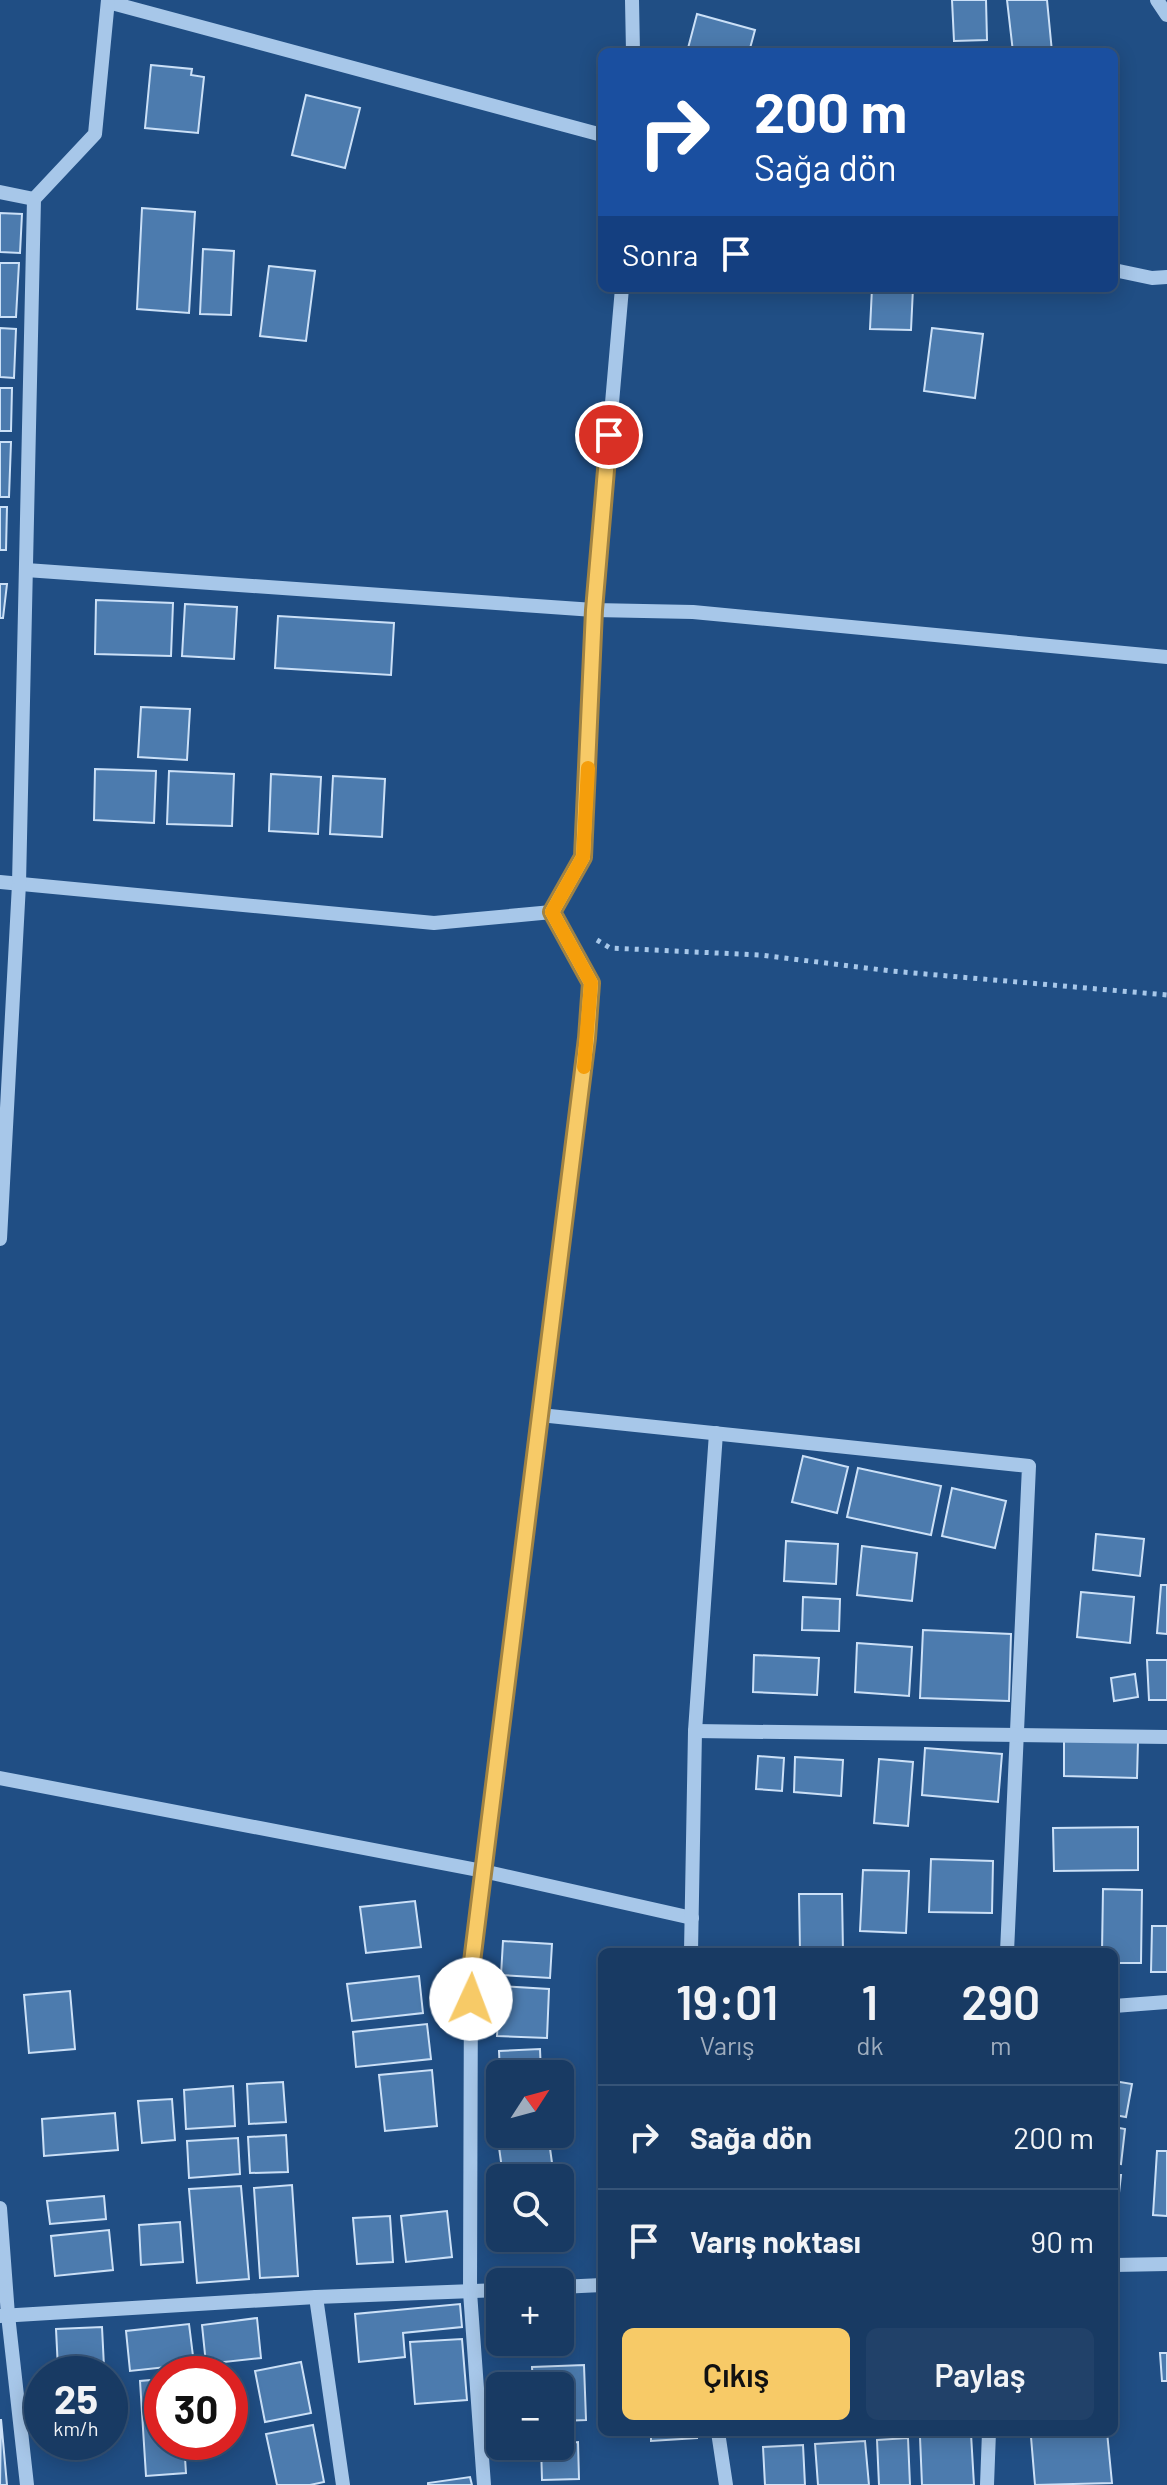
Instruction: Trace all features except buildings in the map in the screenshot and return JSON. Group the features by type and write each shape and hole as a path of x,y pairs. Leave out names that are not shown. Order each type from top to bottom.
{"street":[{"path":"632,0 633,48"},
{"path":"1157,0 1167,15"},
{"path":"0,1239 19,884 34,199 95,134 108,1 598,134"},
{"path":"0,192 34,199"},
{"path":"1118,271 1152,278 1167,277"},
{"path":"552,912 583,857 594,610 622,292"},
{"path":"26,570 594,610 693,612 1167,657"},
{"path":"0,882 434,923 552,912"},
{"path":"484,2485 470,2292 471,1970 587,1038 591,983 552,912"},
{"path":"540,1415 1029,1466 1007,1948"},
{"path":"691,1948 695,1731 716,1433"},
{"path":"695,1731 1167,1737"},
{"path":"0,1778 483,1871 692,1918"},
{"path":"1118,2006 1167,2002"},
{"path":"0,2208 4,2316 27,2485"},
{"path":"1118,2265 1167,2264"},
{"path":"574,2286 598,2285"},
{"path":"4,2316 316,2297 486,2291"},
{"path":"316,2297 343,2485"},
{"path":"719,2436 726,2485"},
{"path":"987,2485 989,2436"}],"path":[{"path":"552,912 610,948 760,955 891,971 1167,995"}],"slow traffic":[{"path":"584,1067 591,983 552,912 583,857 588,768"}],"route":[{"path":"471,1999 471,1970 587,1038 591,983 552,912 583,857 594,610 609,435"}]}
